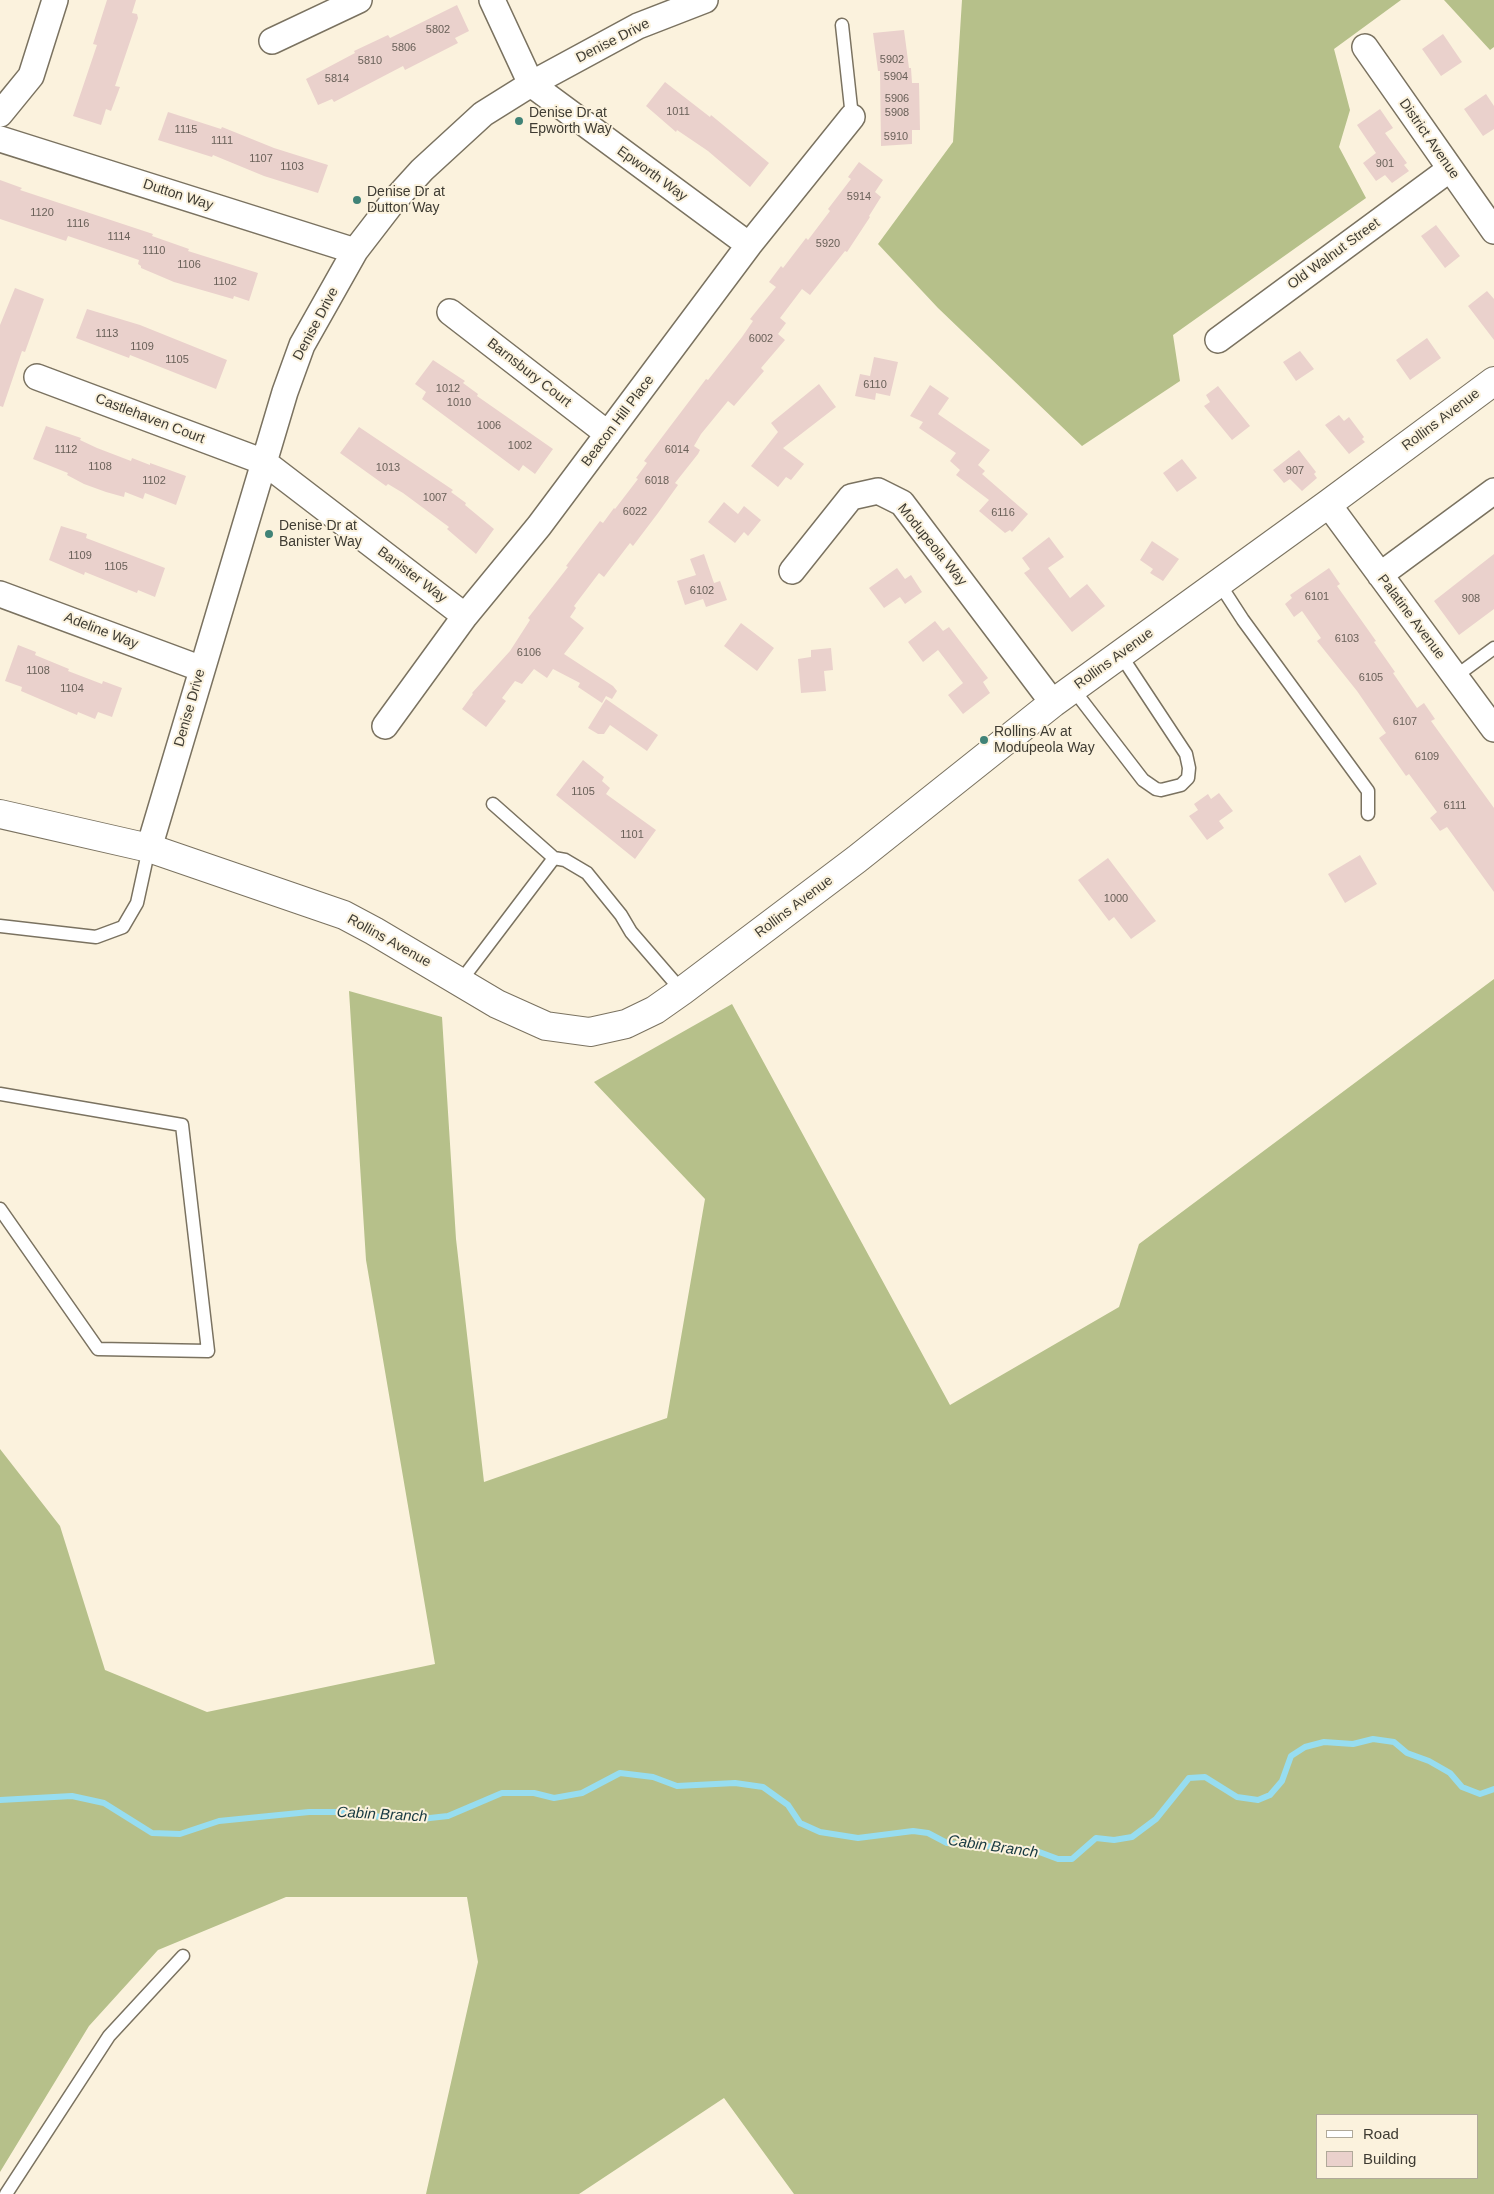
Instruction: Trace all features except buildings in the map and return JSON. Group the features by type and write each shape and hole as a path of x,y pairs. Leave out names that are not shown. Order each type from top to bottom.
{"street":[{"path":"0,114 31,76 55,0"},
{"path":"272,41 360,0"},
{"path":"492,0 531,84"},
{"name":"Denise Drive","path":"149,848 264,462 302,345 356,251 392,203 434,158 483,114 531,84 638,26 705,0"},
{"name":"District Avenue","path":"1365,47 1494,231"},
{"name":"Epworth Way","path":"531,84 749,246"},
{"name":"Beacon Hill Place","path":"385,726 465,616 539,526 749,246 852,117"},
{"name":"Dutton Way","path":"0,139 356,251"},
{"name":"Old Walnut Street","path":"1218,340 1450,169"},
{"name":"Barnsbury Court","path":"450,312 608,434"},
{"name":"Castlehaven Court","path":"37,377 264,462"},
{"name":"Rollins Avenue","path":"0,814 149,848 344,915 374,930 460,982 526,1018 546,1026 590,1032 626,1024 655,1010 682,991 857,859 1063,696 1494,381"},
{"name":"Banister Way","path":"264,462 465,616"},
{"name":"Modupeola Way","path":"792,571 851,496 878,491 902,503 1063,696"},
{"path":"1380,574 1494,491"},
{"name":"Palatine Avenue","path":"1328,504 1494,729"},
{"name":"Adeline Way","path":"0,594 202,669"}],"lane":[{"path":"842,25 852,117"},
{"path":"1219,583 1243,620 1368,791 1368,814"},
{"path":"1456,676 1494,648"},
{"path":"1063,696 1143,780 1156,789 1161,790 1181,785 1188,778 1189,768 1186,754 1120,654"},
{"path":"493,804 554,858 565,860 587,873 621,915 631,932 682,991"},
{"path":"0,926 96,938 123,927 137,903 149,848"},
{"path":"460,982 554,858"},
{"path":"0,1094 182,1125 208,1351 98,1349 0,1208"},
{"path":"6,2194 109,2036 183,1956"}],"green space":[{"path":"962,0 1401,0 1334,49 1350,110 1339,147 1366,198 1173,335 1180,381 1082,446 938,308 878,244 953,142"},
{"path":"1444,0 1494,0 1494,47 1490,50"},
{"path":"1494,979 1494,2194 794,2194 724,2098 579,2194 426,2194 478,1962 467,1897 286,1897 158,1950 89,2026 0,2172 0,1449 60,1526 105,1670 207,1712 435,1664 366,1260 349,991 442,1017 456,1239 484,1482 667,1418 705,1199 594,1082 732,1004 950,1405 1119,1307 1139,1244"}],"waterway":[{"name":"Cabin Branch","path":"0,1800 72,1796 104,1803 152,1833 180,1834 219,1821 309,1812 349,1812 381,1817 421,1819 448,1816 502,1793 534,1793 554,1798 582,1793 620,1773 653,1777 677,1786 735,1783 763,1787 788,1805 800,1823 820,1832 858,1838 913,1831 928,1833 947,1843 1034,1850 1058,1859 1072,1859 1096,1838 1114,1840 1132,1837 1156,1819 1189,1778 1205,1777 1237,1797 1258,1800 1270,1795 1282,1781 1291,1756 1305,1747 1324,1742 1353,1744 1373,1739 1394,1742 1407,1753 1429,1761 1450,1773 1462,1787 1480,1794 1494,1789"}],"place":[{"name":"Denise Dr at Epworth Way","path":"519,121"},
{"name":"Denise Dr at Dutton Way","path":"357,200"},
{"name":"Denise Dr at Banister Way","path":"269,534"},
{"name":"Rollins Av at Modupeola Way","path":"984,740"}]}
